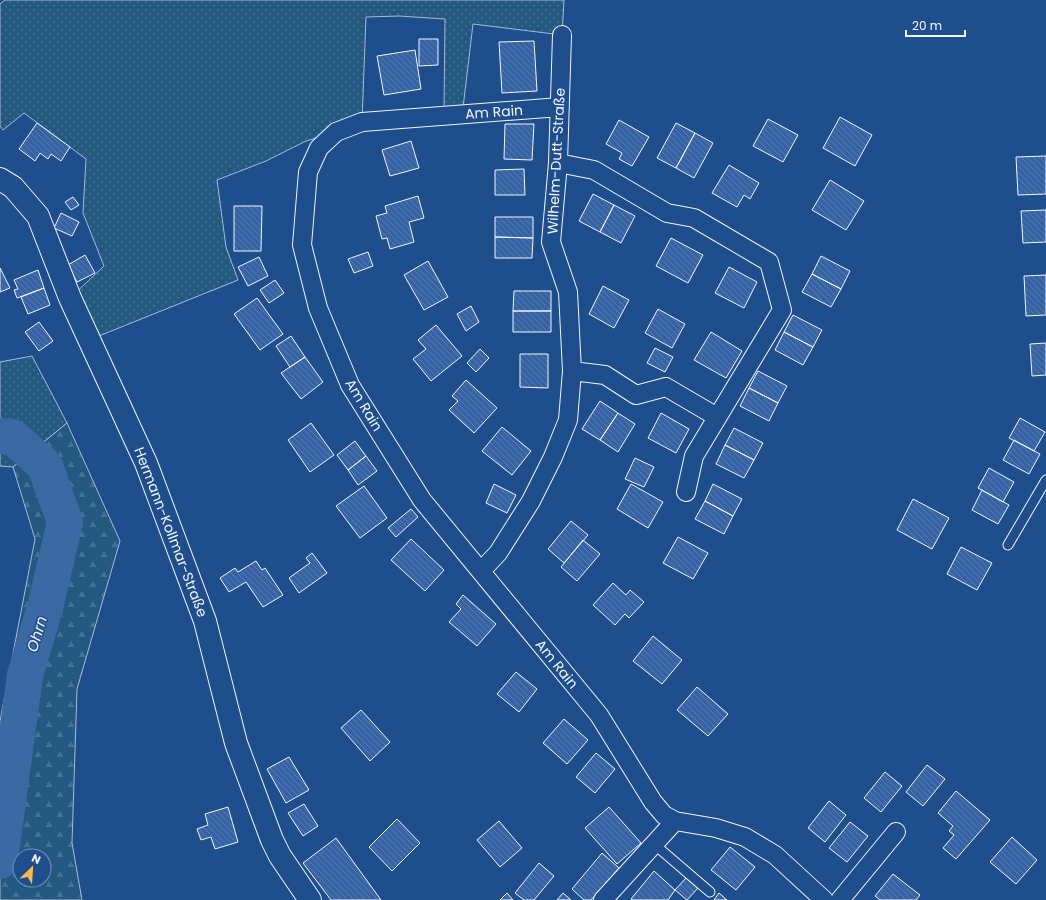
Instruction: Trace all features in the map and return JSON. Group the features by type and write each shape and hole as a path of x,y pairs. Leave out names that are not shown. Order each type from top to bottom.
{"street":[{"name":"Wilhelm-Dutt-Straße","path":"481,571 498,553 531,501 553,457 568,420 572,371 568,292 551,242 558,163 562,35"},
{"name":"Am Rain","path":"560,107 362,122 336,132 319,148 308,172 302,245 318,308 350,385 422,500 599,715 653,802 664,815 675,821"},
{"path":"558,163 594,170 667,213 694,218 769,262 782,310 694,456 686,492"},
{"name":"Hermann-Kollmar-Straße","path":"0,179 13,188 38,216 70,298 146,462 205,621 236,744 272,840 280,856 310,900"},
{"path":"572,371 605,375 636,395 666,387 717,417"},
{"path":"603,900 675,821 716,828 745,837 775,855 824,900"},
{"path":"840,900 896,832"}],"lane":[{"path":"1008,545 1046,480"},
{"path":"654,844 710,892"}],"green space":[{"path":"5,0 564,0 562,35 473,24 463,108 444,109 445,19 399,16 366,17 362,122 306,141 266,161 217,180 226,247 238,280 89,340 70,298 104,266 83,213 86,159 24,113 3,130 0,126 0,4"},
{"path":"32,356 67,423 13,467 0,466 0,362"},
{"path":"67,423 120,541 77,689 72,843 82,900 0,900 0,721 35,539 13,467"}],"building":[{"path":"419,39 438,39 438,65 419,66"},
{"path":"534,41 537,91 502,93 499,42"},
{"path":"415,50 421,89 384,95 377,56"},
{"path":"840,117 872,135 855,166 823,148"},
{"path":"768,119 798,135 783,162 753,146"},
{"path":"619,120 649,137 632,166 619,159 622,153 606,144"},
{"path":"37,123 70,147 61,161 51,154 48,159 40,153 35,161 19,149"},
{"path":"676,123 695,133 676,168 657,158"},
{"path":"505,124 534,124 532,160 504,159"},
{"path":"695,133 713,143 694,178 676,168"},
{"path":"411,141 419,168 390,176 382,150"},
{"path":"1046,156 1046,194 1018,195 1016,157"},
{"path":"729,165 759,183 750,199 744,195 737,207 712,193"},
{"path":"524,169 525,195 495,195 495,170"},
{"path":"830,180 864,201 846,230 812,210"},
{"path":"593,194 614,205 600,232 579,221"},
{"path":"418,196 424,218 409,222 414,242 390,249 387,238 382,239 376,216 387,213 385,206"},
{"path":"73,197 79,205 71,210 65,202"},
{"path":"614,205 635,216 621,243 600,232"},
{"path":"234,206 262,206 261,251 234,251"},
{"path":"1046,210 1046,242 1023,243 1021,211"},
{"path":"61,213 79,222 72,236 54,228"},
{"path":"495,217 533,217 533,238 495,237"},
{"path":"495,237 533,238 532,258 495,258"},
{"path":"671,238 703,255 688,283 656,266"},
{"path":"368,252 373,266 354,273 348,259"},
{"path":"85,255 95,273 77,282 68,265"},
{"path":"821,256 850,271 841,289 812,274"},
{"path":"259,257 268,276 248,286 238,267"},
{"path":"428,261 448,297 424,310 404,275"},
{"path":"729,267 757,282 744,308 715,293"},
{"path":"0,268 10,288 0,292"},
{"path":"38,270 44,288 17,298 14,290 18,289 14,280"},
{"path":"812,274 841,289 831,307 802,292"},
{"path":"1046,275 1046,315 1026,316 1024,276"},
{"path":"275,280 284,293 269,303 260,290"},
{"path":"603,286 629,300 614,328 589,314"},
{"path":"44,288 50,305 28,314 21,297"},
{"path":"514,291 551,291 551,311 513,311"},
{"path":"257,298 283,334 260,350 234,314"},
{"path":"471,306 479,322 466,331 457,314"},
{"path":"658,309 685,324 672,348 645,333"},
{"path":"513,311 551,311 551,332 513,332"},
{"path":"793,315 822,330 813,347 784,332"},
{"path":"39,322 53,341 39,351 25,332"},
{"path":"436,325 462,356 431,381 413,359 426,349 418,340"},
{"path":"711,332 742,351 726,378 694,360"},
{"path":"784,332 813,347 803,365 775,350"},
{"path":"291,336 305,357 290,367 276,346"},
{"path":"1046,343 1046,375 1032,376 1030,344"},
{"path":"655,348 673,357 665,372 647,363"},
{"path":"480,349 489,358 476,372 467,363"},
{"path":"520,354 548,354 548,388 520,387"},
{"path":"305,357 323,382 301,399 281,373"},
{"path":"758,371 787,386 778,403 749,388"},
{"path":"466,380 497,408 474,433 449,410 458,401 452,396"},
{"path":"749,388 778,403 769,421 740,406"},
{"path":"600,401 618,413 600,440 582,429"},
{"path":"618,413 635,424 618,452 600,440"},
{"path":"661,413 689,429 676,453 648,438"},
{"path":"1020,418 1045,432 1034,451 1009,438"},
{"path":"311,423 334,455 310,472 288,440"},
{"path":"502,427 531,451 512,475 482,451"},
{"path":"734,428 763,443 754,460 725,445"},
{"path":"1014,440 1040,454 1029,474 1003,460"},
{"path":"355,441 366,456 348,470 337,455"},
{"path":"725,445 754,460 744,478 716,464"},
{"path":"366,456 377,471 358,485 348,470"},
{"path":"635,458 654,467 644,487 625,479"},
{"path":"989,468 1014,482 1003,502 978,488"},
{"path":"494,484 516,495 507,513 486,503"},
{"path":"631,484 663,502 648,528 617,509"},
{"path":"713,484 742,499 733,516 705,501"},
{"path":"364,486 387,518 360,538 336,506"},
{"path":"982,490 1009,505 998,524 972,510"},
{"path":"913,499 949,518 932,549 897,530"},
{"path":"705,501 733,516 724,534 695,519"},
{"path":"411,509 418,517 396,537 388,528"},
{"path":"571,521 588,535 564,563 548,549"},
{"path":"678,537 708,553 693,579 663,563"},
{"path":"411,539 444,570 425,591 391,560"},
{"path":"583,540 600,554 577,581 561,567"},
{"path":"961,547 992,563 977,590 947,574"},
{"path":"312,553 327,573 299,593 289,578 310,563 306,558"},
{"path":"256,561 262,570 265,568 283,595 263,607 246,582 229,592 220,578 235,568 238,572"},
{"path":"613,583 626,595 630,590 644,602 629,618 625,614 615,625 593,605"},
{"path":"463,595 496,624 477,646 449,622 461,609 456,604"},
{"path":"653,636 682,660 662,684 633,661"},
{"path":"516,672 537,689 519,712 497,694"},
{"path":"697,687 728,714 708,736 677,710"},
{"path":"361,710 390,742 370,761 341,728"},
{"path":"564,719 588,740 567,764 543,743"},
{"path":"596,753 615,769 595,793 576,777"},
{"path":"289,757 309,790 286,803 267,769"},
{"path":"927,765 945,779 923,806 906,792"},
{"path":"885,772 902,786 881,812 864,798"},
{"path":"956,791 990,820 956,859 943,848 954,835 949,831 953,826 938,813"},
{"path":"829,801 846,815 825,842 808,828"},
{"path":"304,804 318,826 303,836 288,813"},
{"path":"228,807 238,842 215,849 211,837 201,840 197,829 208,825 205,814"},
{"path":"609,807 641,843 617,864 585,828"},
{"path":"397,819 420,843 392,871 369,847"},
{"path":"499,821 522,848 500,867 477,840"},
{"path":"850,822 868,836 847,862 829,848"},
{"path":"1012,837 1037,860 1016,884 990,862"},
{"path":"336,838 381,900 331,900 303,863"},
{"path":"730,847 755,867 736,890 711,870"},
{"path":"602,853 619,868 591,900 584,900 572,889"},
{"path":"539,863 554,876 534,900 524,900 515,893"},
{"path":"654,871 675,890 668,900 631,899"},
{"path":"893,874 920,895 916,900 880,900 875,896"},
{"path":"686,878 698,888 687,900 675,890"},
{"path":"507,893 513,900 500,900"},
{"path":"563,893 571,900 557,900"},
{"path":"719,893 727,900 714,900"}],"waterway":[{"name":"Ohrn","path":"0,436 13,437 45,466 65,522 45,608 25,675 0,861"}]}
